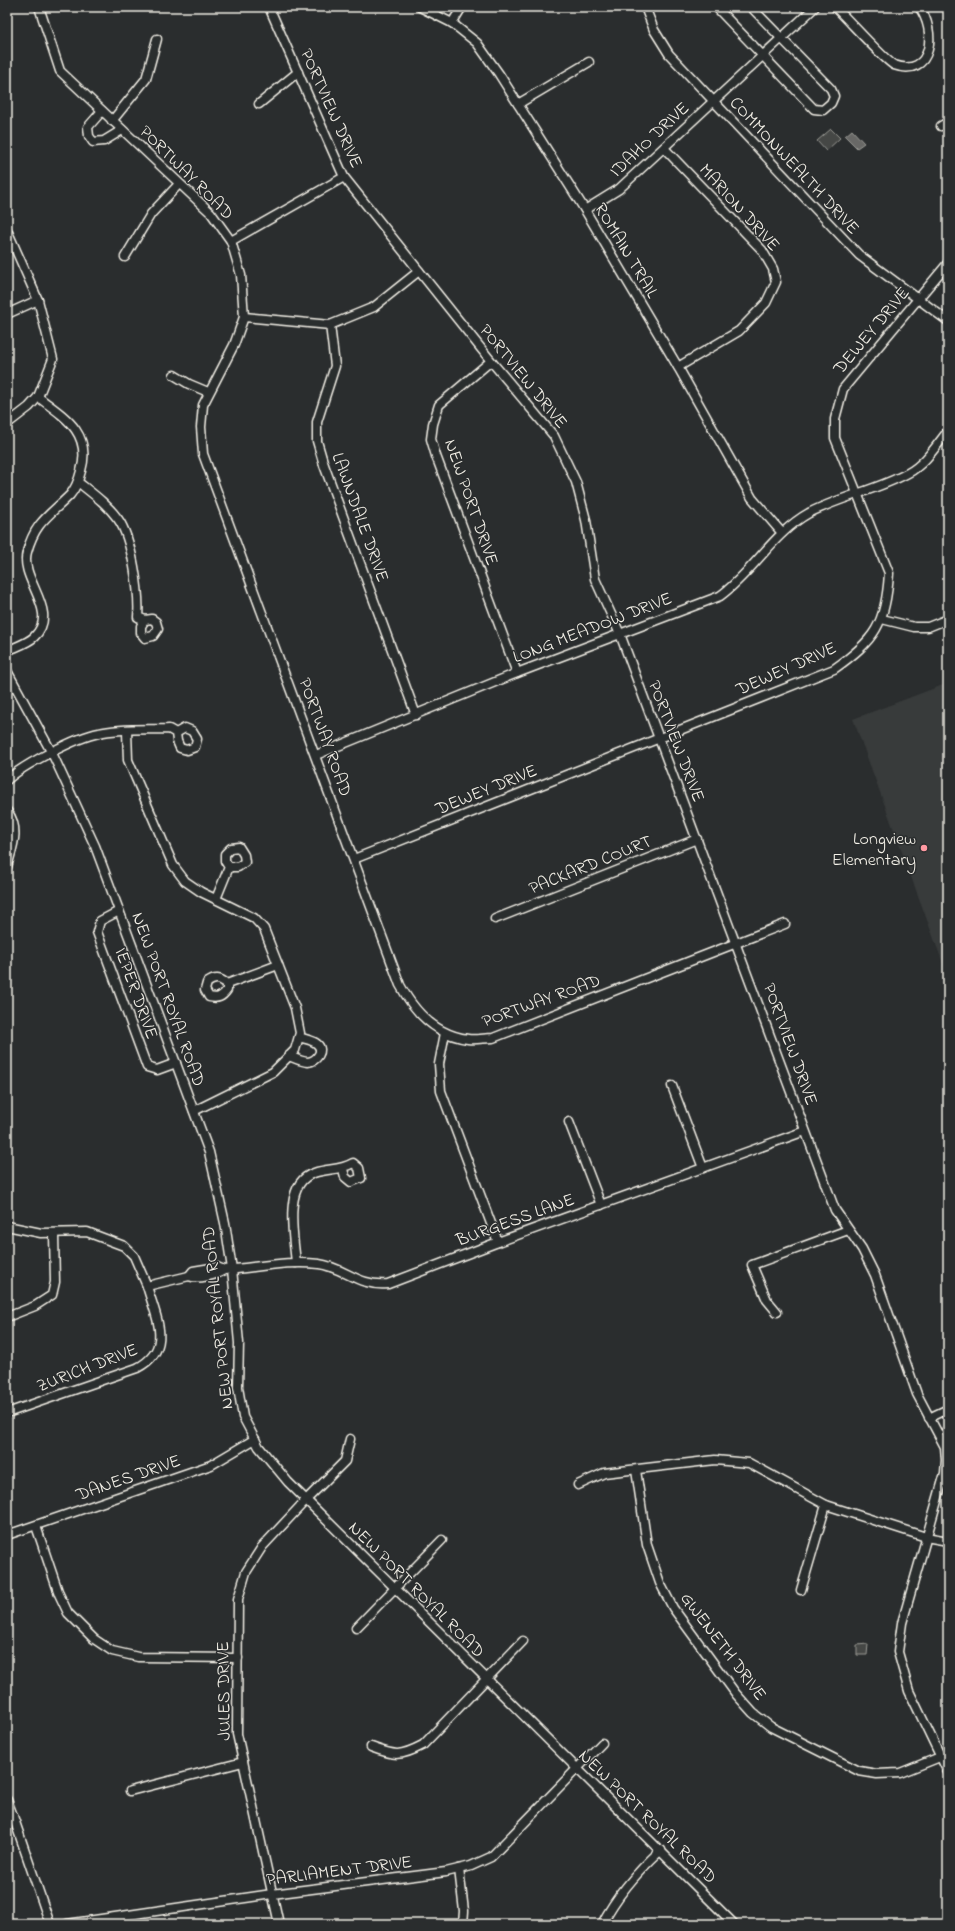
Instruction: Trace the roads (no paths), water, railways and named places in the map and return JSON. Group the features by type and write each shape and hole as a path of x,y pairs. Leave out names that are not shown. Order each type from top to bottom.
{"street":[{"name":"PORTWAY ROAD","path":"39,7 60,71 211,214 231,241 242,275 244,317 234,346 208,392 203,405 200,427 203,454 316,755 400,985 409,1002 428,1021 444,1033 468,1039 493,1038 785,924"},
{"name":"PORTVIEW DRIVE","path":"269,7 344,176 491,361 554,436 576,482 586,520 595,580 620,634 658,738 737,943 835,1210 862,1249 875,1275 917,1394 945,1447 945,1473 902,1623 898,1652 909,1690 944,1757 948,1772"},
{"name":"ROMAIN TRAIL","path":"420,7 452,23 477,43 518,104 585,210 678,367 752,498 782,533"},
{"path":"452,23 462,7"},
{"name":"COMMONWEALTH DRIVE","path":"645,7 654,30 669,54 859,255 948,321"},
{"path":"716,7 814,109 823,110 831,103 834,96 831,89 751,7"},
{"name":"IDAHO DRIVE","path":"585,210 619,189 712,101 815,7"},
{"path":"835,7 892,65 906,68 916,65 925,58 930,46 929,28 924,13 920,7"},
{"path":"112,120 146,79 156,39"},
{"path":"518,104 589,62"},
{"path":"259,104 298,72"},
{"name":"PORTWAY ROAD","path":"102,111 88,127 89,136 93,142 104,141 122,130"},
{"name":"MARION DRIVE","path":"664,148 762,250 773,269 776,282 766,304 739,331 678,367"},
{"path":"231,241 344,176"},
{"path":"125,257 151,214 179,184"},
{"path":"7,230 38,300 53,359 38,397 28,408 7,424"},
{"name":"DEWEY DRIVE","path":"354,859 834,669 857,653 870,638 882,619 888,597 889,573 835,438 835,419 843,389 948,262"},
{"path":"244,317 330,325 374,307 419,271"},
{"path":"7,314 38,300"},
{"name":"LAWNDALE DRIVE","path":"330,325 335,366 317,422 317,441 324,465 416,715"},
{"name":"NEW PORT DRIVE","path":"491,361 439,405 433,424 432,439 436,456 517,673"},
{"path":"174,375 189,384 208,392"},
{"path":"7,651 34,638 41,627 44,611 27,568 26,554 32,535 39,524 71,494 78,482 84,460 83,443 77,430 63,416 38,397"},
{"name":"LONG MEADOW DRIVE","path":"316,755 517,673 720,596 735,585 782,533 809,513 909,473 926,459 948,432"},
{"path":"78,482 103,502 119,521 128,541 136,577 138,617 145,620"},
{"path":"882,619 914,627 928,627 948,619"},
{"name":"NEW PORT ROYAL ROAD","path":"7,670 52,753 95,846 209,1152 225,1223 228,1270 239,1343 238,1387 243,1417 255,1439 288,1482 734,1924"},
{"path":"7,780 16,772 79,739 99,733 169,729 176,733"},
{"path":"127,731 128,760 173,865 185,881 216,899 254,918 264,929 296,1008 300,1033 294,1050 289,1056 273,1072 194,1111"},
{"path":"7,810 14,824 16,835 7,867"},
{"name":"PACKARD COURT","path":"495,919 698,839"},
{"path":"216,899 229,867"},
{"name":"IEPER DRIVE","path":"119,911 100,921 97,932 147,1067 157,1070 176,1063"},
{"path":"227,984 278,965"},
{"path":"444,1033 439,1064 441,1091 498,1242"},
{"path":"289,1056 306,1062 315,1059 320,1053 320,1047 316,1043 298,1037"},
{"path":"672,1086 703,1168"},
{"path":"569,1122 601,1205"},
{"name":"BURGESS LANE","path":"147,1286 189,1276 194,1278 228,1270 296,1263 320,1264 368,1283 377,1285 388,1284 498,1242 805,1131"},
{"path":"296,1263 291,1208 298,1185 313,1173 343,1169"},
{"name":"ZURICH DRIVE","path":"7,1226 54,1234 87,1232 124,1246 134,1256 147,1286 159,1328 160,1342 156,1354 147,1363 137,1368 7,1413"},
{"path":"777,1312 767,1300 752,1265 848,1230"},
{"path":"7,1317 35,1306 52,1294 55,1282 54,1234"},
{"path":"929,1418 948,1408"},
{"name":"DANES DRIVE","path":"7,1535 211,1465 255,1439"},
{"name":"JULES DRIVE","path":"278,1924 237,1734 238,1599 246,1572 262,1547 345,1461 350,1439"},
{"path":"578,1485 604,1474 715,1460 749,1463 826,1505 926,1537 948,1541"},
{"name":"GWENETH DRIVE","path":"636,1470 647,1545 660,1583 673,1608 736,1694 753,1713 771,1727 859,1771 877,1774 900,1773 944,1757"},
{"path":"801,1590 826,1505"},
{"path":"36,1526 59,1594 68,1613 94,1640 112,1651 138,1657 238,1658"},
{"path":"356,1628 442,1540"},
{"path":"371,1747 392,1754 407,1753 423,1745 523,1641"},
{"name":"PARLIAMENT DRIVE","path":"67,1924 272,1894 446,1872 471,1866 491,1857 578,1770 602,1742"},
{"path":"944,1757 948,1749"},
{"path":"130,1791 243,1762"},
{"path":"7,1800 10,1817 50,1924"},
{"path":"602,1924 620,1894 638,1871 661,1850"},
{"path":"460,1869 464,1911 463,1924"}],"place":[{"name":"Longview Elementary","path":"924,848"}]}
